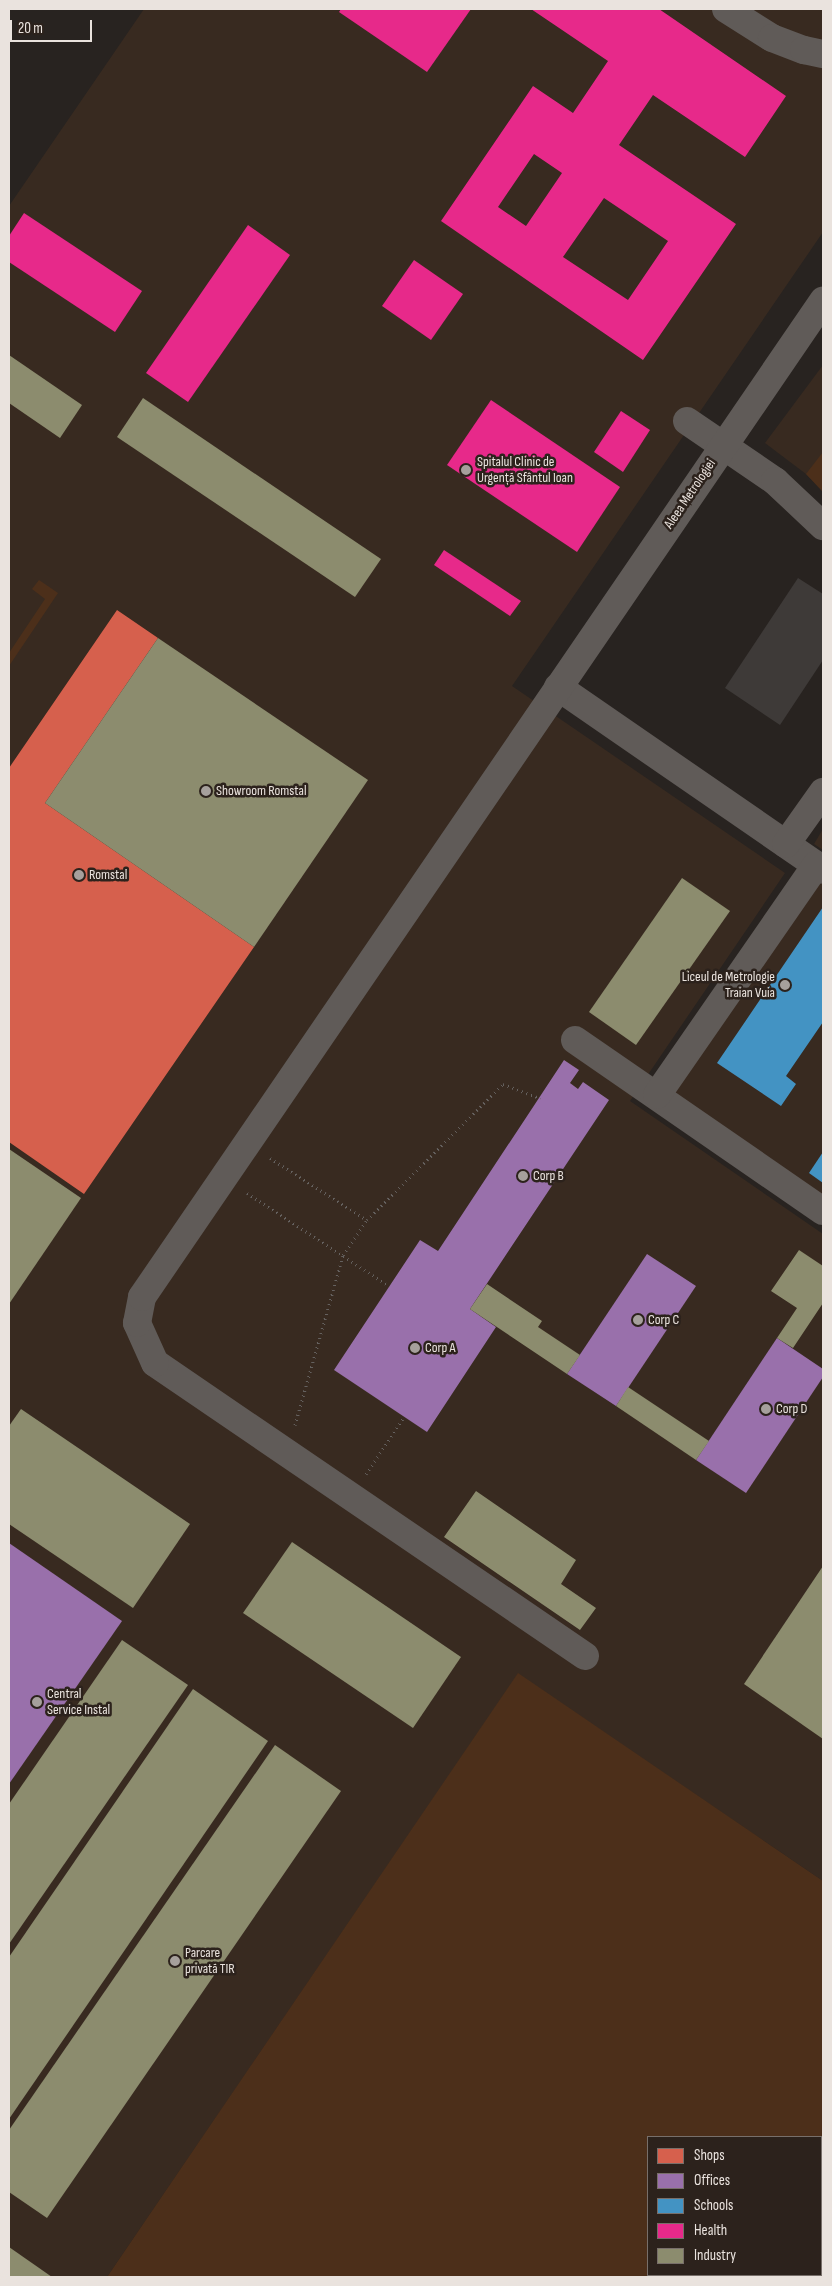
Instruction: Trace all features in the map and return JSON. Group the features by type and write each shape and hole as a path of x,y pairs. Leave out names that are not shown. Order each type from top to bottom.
{"street":[{"path":"726,9 772,38 804,50 823,54"},
{"name":"Aleea Metrologiei","path":"585,1656 155,1362 137,1323 142,1296 823,301"},
{"path":"686,421 775,481 823,526"},
{"path":"558,687 820,868 657,1096"},
{"path":"786,844 823,792"},
{"path":"575,1040 823,1211"}],"path":[{"path":"287,1452 342,1256 367,1220 502,1084 540,1098"},
{"path":"246,1143 367,1220"},
{"path":"223,1177 389,1286"},
{"path":"351,1495 404,1416"}],"shaded area":[{"path":"144,9 823,9 823,232 512,686 785,873 630,1101 823,1234 823,1881 518,1674 107,2277 9,2277 9,206"},
{"path":"823,365 823,492 806,474 765,443"},
{"path":"823,452 823,492 806,474"},
{"path":"39,580 58,593 9,666 9,653 45,599 32,589"},
{"path":"823,829 823,850 814,844"},
{"name":"Liceul de Metrologie Traian Vuia","path":"823,877 823,1199 671,1094"},
{"path":"518,1673 823,1881 823,2277 107,2277"}],"building: Shops":[{"name":"Romstal","path":"117,610 158,638 45,803 254,947 84,1194 9,1142 9,768"}],"building: Offices":[{"path":"564,1060 579,1070 570,1083 578,1089 583,1082 609,1100 470,1309 496,1327 427,1432 334,1370 420,1240 438,1251"},
{"name":"Corp C","path":"647,1254 696,1286 616,1406 567,1374"},
{"name":"Corp D","path":"777,1338 823,1369 823,1377 746,1493 696,1460"},
{"name":"Central Service Instal","path":"9,1543 122,1621 9,1784"}],"building: Schools":[{"path":"823,907 823,1022 786,1076 796,1084 781,1106 717,1063"},
{"path":"823,1152 823,1183 809,1173"}],"building: Health":[{"path":"341,9 471,9 427,72 339,12"},
{"path":"531,9 659,9 786,96 745,157 653,95 619,145 736,224 643,360 441,221 533,86 573,113 608,61","holes":["534,154 562,173 526,226 498,207","604,198 668,241 628,300 563,257"]},
{"path":"24,213 142,291 115,332 9,262 9,236"},
{"path":"248,225 290,255 188,402 146,373"},
{"path":"414,260 463,294 431,340 382,306"},
{"path":"491,400 620,487 577,552 447,465"},
{"path":"621,411 650,430 623,472 594,452"},
{"path":"444,550 521,601 510,616 434,565"}],"building: Industry":[{"path":"9,355 82,405 60,438 9,403"},
{"path":"143,398 381,559 355,597 117,437"},
{"name":"Showroom Romstal","path":"158,638 368,780 254,947 45,803"},
{"path":"682,878 730,911 636,1045 589,1012"},
{"path":"9,1149 81,1198 9,1304"},
{"path":"799,1250 823,1266 823,1303 793,1348 777,1338 797,1308 771,1291"},
{"path":"487,1284 542,1321 538,1327 580,1355 567,1374 470,1309"},
{"path":"628,1387 709,1441 696,1460 616,1406"},
{"path":"21,1409 190,1524 133,1608 9,1524 9,1426"},
{"path":"476,1491 576,1560 561,1584 596,1608 580,1630 444,1537"},
{"path":"292,1542 461,1657 413,1728 243,1613"},
{"path":"823,1566 823,1739 744,1684"},
{"path":"122,1640 188,1685 9,1944 9,1804"},
{"path":"193,1689 268,1741 9,2119 9,1957"},
{"name":"Parcare privată TIR","path":"275,1745 341,1791 47,2218 9,2192 9,2130"},
{"path":"9,2247 52,2277 9,2277"}],"building: Other":[{"path":"798,578 823,594 823,660 780,725 725,688"}],"place":[{"name":"Spitalul Clinic de Urgență Sfântul Ioan","path":"466,470"},
{"name":"Showroom Romstal","path":"206,791"},
{"name":"Romstal","path":"79,875"},
{"name":"Liceul de Metrologie Traian Vuia","path":"785,985"},
{"name":"Corp B","path":"523,1176"},
{"name":"Corp C","path":"638,1320"},
{"name":"Corp A","path":"415,1348"},
{"name":"Corp D","path":"766,1409"},
{"name":"Central Service Instal","path":"37,1702"},
{"name":"Parcare privată TIR","path":"175,1961"}]}
